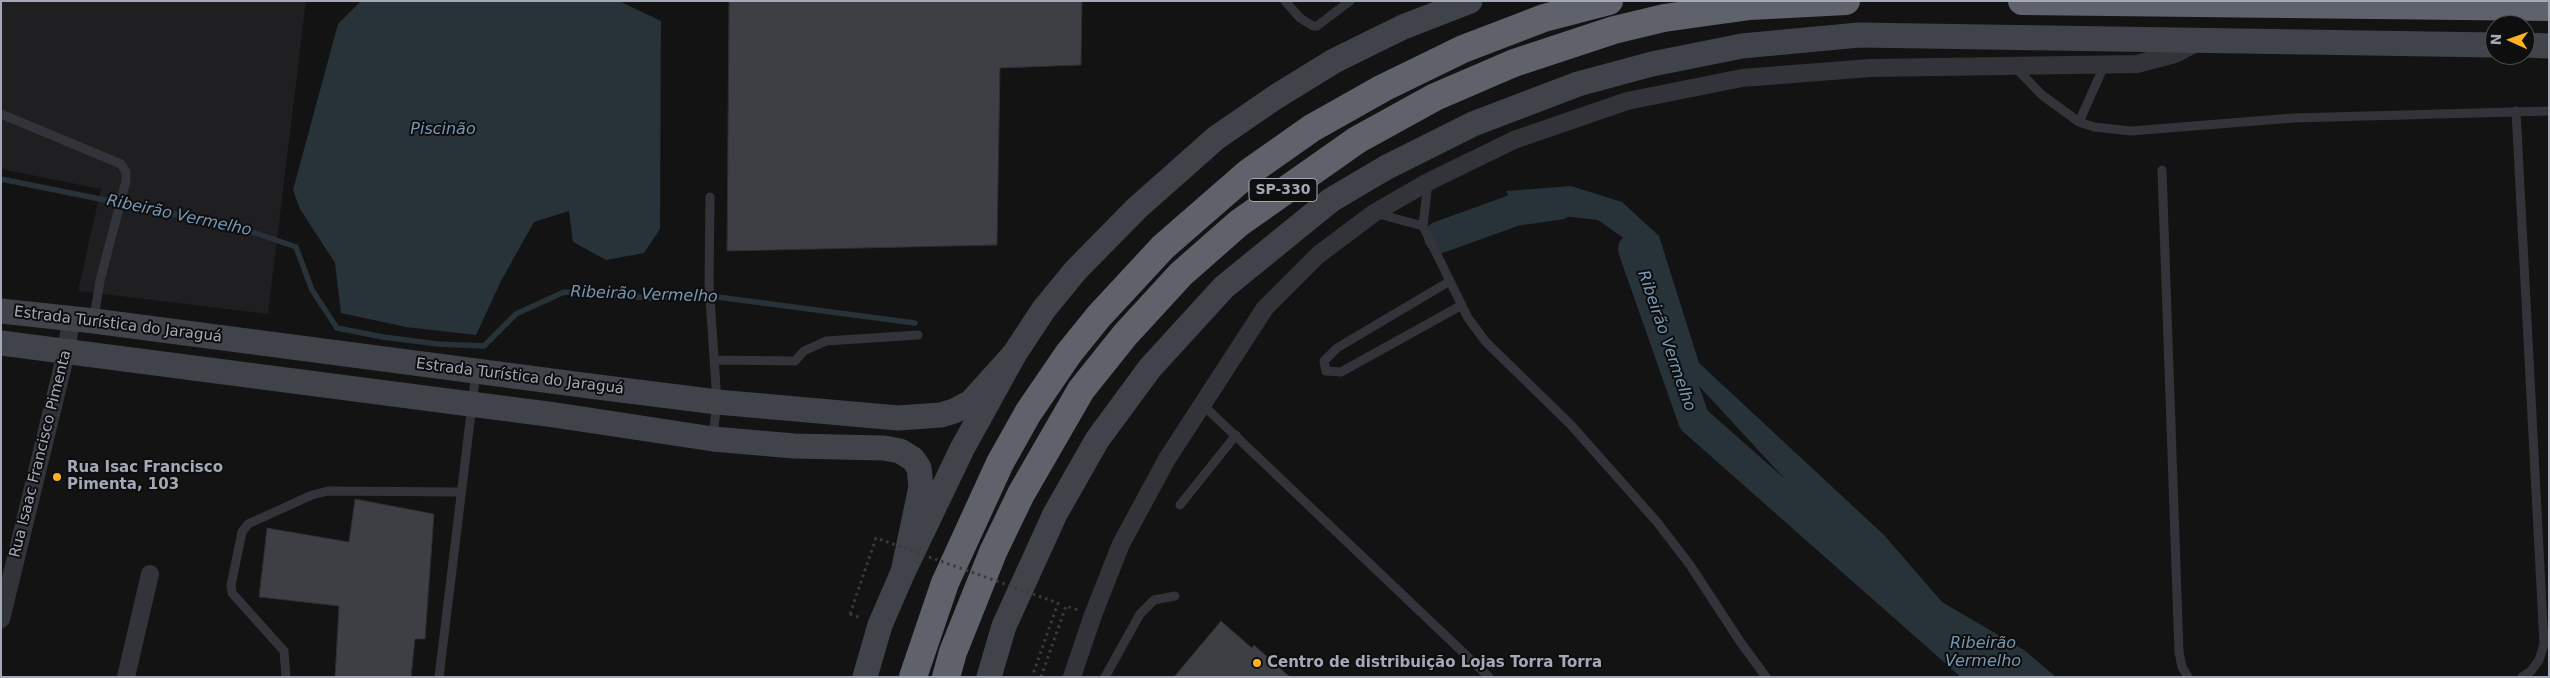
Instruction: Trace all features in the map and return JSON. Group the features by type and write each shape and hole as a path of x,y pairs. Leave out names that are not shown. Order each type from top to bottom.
{"highway":[{"name":"SP-330","path":"913,677 946,583 1000,463 1028,413 1069,353 1099,316 1163,247 1256,168 1312,128 1383,88 1463,49 1544,18 1609,1"},
{"name":"SP-330","path":"946,677 953,652 993,552 1025,486 1081,390 1125,336 1181,274 1239,223 1357,140 1435,97 1514,63 1614,30 1664,18 1750,6 1846,1"},
{"path":"2022,1 2549,7"}],"main road":[{"path":"865,677 880,625 903,572 962,449 1015,353 1044,309 1108,236 1216,138 1334,61 1403,27 1470,1"},
{"path":"989,677 1004,626 1055,514 1097,440 1150,368 1224,287 1276,242 1331,200 1387,167 1473,124 1578,84 1652,64 1742,46 1859,35 2485,45"},
{"path":"2535,45 2549,46"},
{"name":"Estrada Turística do Jaraguá","path":"1,311 717,402 898,418 941,415 971,402 1015,353"},
{"path":"1,344 234,372 713,439 794,446 884,448 900,451 912,458 919,468 921,488 903,572"}],"street":[{"path":"1072,677 1093,615 1121,544 1167,459 1265,308 1318,255 1374,213 1428,182 1514,140 1617,104 1732,80 1870,68 2104,66 2137,64 2175,54 2200,40"},
{"name":"Rua Isaac Francisco Pimenta","path":"1,619 66,353 83,320"},
{"path":"126,677 150,574"}],"lane":[{"path":"1285,1 1300,18 1313,26 1317,26 1350,1"},
{"path":"2014,66 2042,95 2079,122 2094,127 2131,132 2293,118 2549,111"},
{"path":"2079,122 2104,66"},
{"path":"2516,111 2547,643 2539,660 2522,677"},
{"path":"1,114 121,164 126,172 126,181 100,281 83,320"},
{"path":"2162,170 2179,652 2182,667 2188,677"},
{"path":"1428,182 1423,226 1462,305 1486,342 1571,425 1656,522 1690,566 1766,677"},
{"path":"710,197 708,239 712,339 717,402 713,439"},
{"path":"1374,213 1423,226"},
{"path":"1450,281 1336,348 1324,361 1326,371 1341,372 1462,305"},
{"path":"714,360 795,361 804,351 826,341 918,335"},
{"path":"439,677 476,372"},
{"path":"1203,405 1489,677"},
{"path":"1180,505 1236,435"},
{"path":"286,677 284,652 232,593 231,585 242,532 248,524 312,495 328,491 460,492"},
{"path":"1105,677 1140,614 1154,600 1175,596"}],"path":[{"path":"850,614 876,538 1058,603 1032,677"},
{"path":"1041,677 1066,606"}],"shaded area":[{"path":"1,1 306,1 268,314 78,291 101,189 1,169"}],"water":[{"name":"Piscinão","path":"361,1 619,1 661,21 660,229 644,253 606,260 573,242 569,211 534,222 501,281 476,335 406,327 341,313 335,263 300,209 293,190 338,24"},
{"name":"Ribeirão Vermelho","path":"1571,186 1622,202 1659,236 1699,363 1884,535 1942,602 2024,650 2056,677 1976,677 1953,661 1686,372 1625,239 1598,220 1563,216 1520,222 1506,191"}],"building":[{"path":"729,1 1082,1 1081,65 1000,68 997,245 727,251"},
{"path":"355,499 434,514 425,639 415,639 411,677 335,677 339,606 259,597 267,528 349,542"},
{"path":"1221,621 1252,648 1254,645 1290,677 1174,677"}],"waterway":[{"name":"Ribeirão Vermelho","path":"1,179 238,227 296,247 312,290 337,328 383,337 438,344 484,346 516,314 564,292 652,298 710,296 915,323"},
{"name":"Ribeirão Vermelho","path":"1440,237 1515,210 1558,204"},
{"name":"Ribeirão Vermelho","path":"1634,249 1694,420 1985,677"}],"place":[{"name":"Rua Isac Francisco Pimenta, 103","path":"57,477"},
{"name":"Centro de distribuição Lojas Torra Torra","path":"1257,663"}]}
